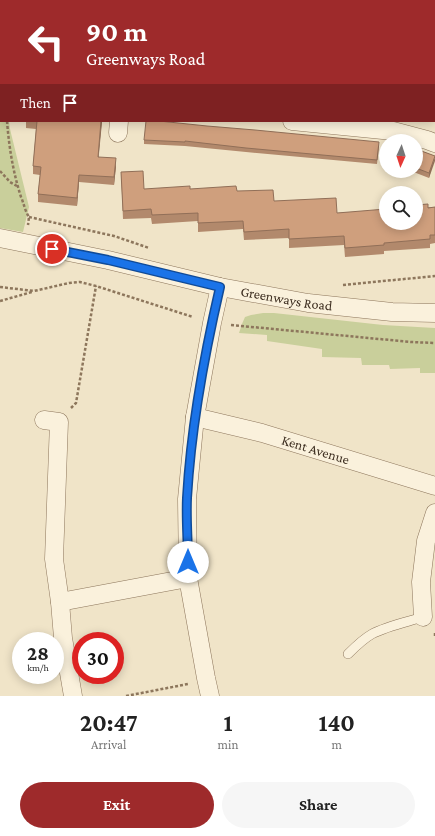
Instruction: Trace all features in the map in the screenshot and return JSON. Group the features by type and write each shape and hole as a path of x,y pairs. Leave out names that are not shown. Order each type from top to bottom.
{"street":[{"path":"302,122 393,131 435,143"},
{"name":"Greenways Road","path":"0,238 108,260 220,287 308,303 392,312 435,313"},
{"path":"210,696 188,578 187,499 195,417 220,287"},
{"name":"Kent Avenue","path":"195,417 262,433 435,486"},
{"path":"52,421 54,559 63,638 73,696"},
{"path":"423,617 422,582 426,541 435,513"},
{"path":"60,602 188,578"}],"lane":[{"path":"348,654 360,642 372,634 423,617"}],"path":[{"path":"7,122 8,145 18,186 27,213 30,217 114,236 150,248"},
{"path":"0,171 10,182 18,186"},
{"path":"25,243 30,217"},
{"path":"337,285 435,276"},
{"path":"0,302 69,283 80,282 212,324 435,343"},
{"path":"52,421 76,403 96,286"},
{"path":"0,287 34,292"},
{"path":"126,696 185,685 206,678"}],"green space":[{"path":"0,122 9,122 29,207 23,232 0,228"},
{"path":"263,313 383,325 435,328 435,373 420,373 420,368 390,369 389,365 362,365 361,358 322,357 322,349 267,341 267,335 239,333 245,317"}],"building":[{"path":"37,122 101,122 98,157 116,158 114,177 79,175 77,198 38,194 41,167 33,166"},
{"path":"146,122 169,122 379,142 377,160 185,142 144,140"},
{"path":"423,152 435,156 429,173 423,171"},
{"path":"143,171 144,189 190,186 190,189 236,186 237,191 273,190 274,201 336,198 337,213 379,210 379,230 423,230 423,204 428,204 428,208 435,207 435,235 430,235 430,239 345,248 344,236 289,239 289,229 244,232 243,221 198,223 198,213 152,215 151,209 123,211 121,172"}],"route":[{"path":"52,249 108,260 220,287 195,417 187,499 188,562"}]}
